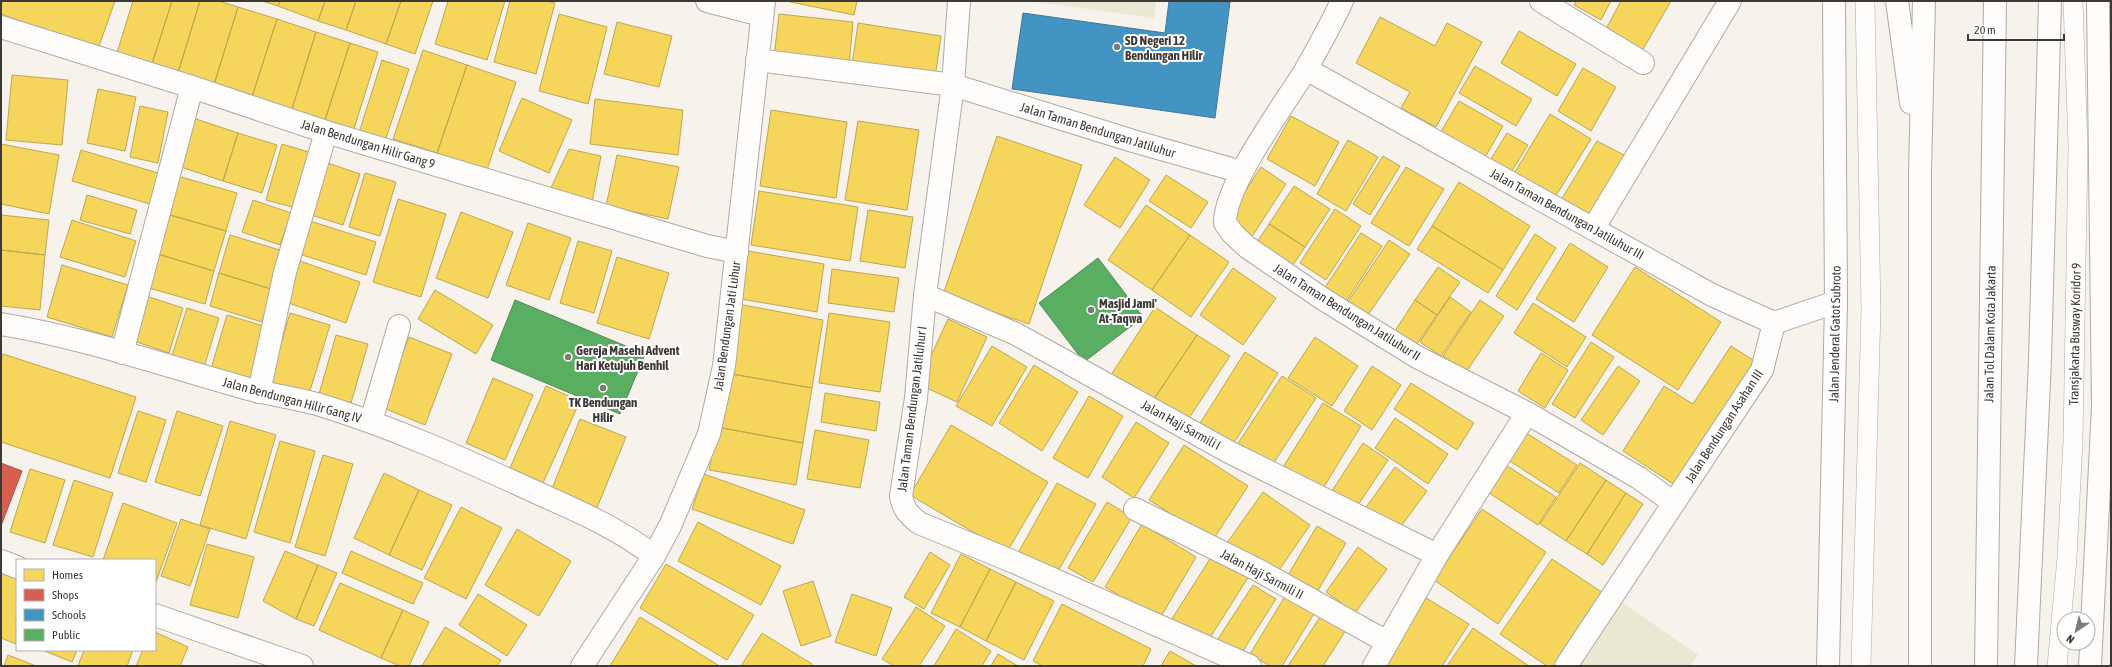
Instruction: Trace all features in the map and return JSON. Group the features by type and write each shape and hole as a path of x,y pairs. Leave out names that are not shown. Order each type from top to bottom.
{"main road":[{"path":"707,1 733,9 763,8"},
{"name":"Jalan Taman Bendungan Jatiluhur I","path":"959,1 953,85 925,295 916,398 901,496 902,505 909,515 919,523 1014,562 1250,666"},
{"path":"1242,172 1306,69 1342,1"},
{"path":"1541,1 1643,63"},
{"path":"1593,229 1730,1"},
{"name":"Jalan Jenderal Gatot Subroto","path":"1828,666 1836,302 1834,1"},
{"path":"1897,1 1920,173"},
{"path":"1920,666 1920,173 1924,1"},
{"name":"Jalan Tol Dalam Kota Jakarta","path":"1986,666 1995,1"},
{"path":"2026,666 2040,360 2050,1"},
{"path":"2090,666 2107,408 2098,1"},
{"name":"Jalan Bendungan Jati Luhur","path":"582,666 654,556 670,526 709,434 724,366 763,8"},
{"name":"Jalan Bendungan Hilir Gang 9","path":"1,27 192,87 326,132 707,246 737,252"},
{"name":"Jalan Taman Bendungan Jatiluhur","path":"757,60 953,85 1133,142 1242,172"},
{"name":"Jalan Taman Bendungan Jatiluhur III","path":"1306,69 1712,295 1774,322"},
{"path":"122,353 192,87"},
{"path":"259,392 285,272 326,132"},
{"name":"Jalan Taman Bendungan Jatiluhur II","path":"1242,172 1227,204 1225,223 1233,234 1247,247 1323,299 1417,357 1527,413"},
{"name":"Jalan Haji Sarmili I","path":"925,295 1016,334 1229,452 1438,555"},
{"path":"1774,322 1836,302"},
{"name":"Jalan Bendungan Asahan III","path":"1566,666 1762,370 1774,322"},
{"name":"Jalan Bendungan Hilir Gang IV","path":"1,324 122,353 259,392 314,403 371,421 503,477 585,515 631,538 654,556"},
{"path":"371,421 399,326"},
{"path":"1374,666 1438,555 1527,413 1638,478 1674,503"},
{"name":"Jalan Haji Sarmili II","path":"1135,509 1256,570 1388,642"},
{"path":"1,561 16,567"},
{"path":"156,615 302,666"}],"lane":[{"path":"1861,666 1871,310 1865,1"},
{"name":"Transjakarta Busway Koridor 9","path":"2057,666 2067,558 2073,441 2078,146 2073,1"}],"green space":[{"path":"1030,1 1156,1 1154,18"},
{"path":"1620,601 1698,655 1690,666 1575,666"}],"building: Homes":[{"path":"2,1 115,1 98,49 1,14"},
{"path":"133,1 172,1 151,67 116,56"},
{"path":"172,1 200,1 177,76 151,67"},
{"path":"200,1 219,1 238,7 213,88 177,76"},
{"path":"262,1 280,1 278,6"},
{"path":"280,1 325,1 318,21 278,6"},
{"path":"325,1 356,1 346,30 318,21"},
{"path":"356,1 401,1 386,44 346,30"},
{"path":"401,1 433,1 415,54 386,44"},
{"path":"448,1 505,1 487,60 435,44"},
{"path":"510,1 546,1 555,3 536,74 494,62"},
{"path":"786,1 857,1 854,15"},
{"path":"1576,1 1611,1 1601,20 1574,5"},
{"path":"1621,1 1671,1 1642,51 1607,27"},
{"path":"238,7 277,19 251,100 213,88"},
{"path":"559,14 607,27 588,104 539,91"},
{"path":"779,14 853,22 849,66 774,57"},
{"path":"1380,17 1435,46 1447,23 1482,42 1436,127 1401,108 1410,92 1356,63"},
{"path":"277,19 316,32 291,112 251,100"},
{"path":"617,22 672,36 659,87 604,74"},
{"path":"858,23 941,36 935,78 852,65"},
{"path":"1519,31 1576,64 1557,96 1501,63"},
{"path":"316,32 350,43 324,123 291,112"},
{"path":"350,43 378,52 353,132 324,123"},
{"path":"423,50 467,65 437,153 393,139"},
{"path":"382,60 409,69 383,147 357,139"},
{"path":"467,65 516,82 487,170 437,153"},
{"path":"1475,66 1532,99 1516,126 1459,93"},
{"path":"1583,68 1616,87 1591,131 1558,111"},
{"path":"12,75 68,80 62,145 6,140"},
{"path":"98,89 136,97 125,151 87,143"},
{"path":"522,98 572,120 549,173 499,151"},
{"path":"595,99 683,110 678,155 590,144"},
{"path":"1459,101 1503,126 1483,161 1439,135"},
{"path":"140,106 168,112 158,163 130,157"},
{"path":"771,110 847,122 836,198 760,186"},
{"path":"1550,114 1591,139 1552,202 1512,177"},
{"path":"1291,116 1339,142 1315,186 1267,159"},
{"path":"190,117 238,133 223,181 175,165"},
{"path":"858,121 919,130 907,210 845,200"},
{"path":"238,133 277,145 262,193 223,181"},
{"path":"1507,133 1528,145 1507,179 1486,167"},
{"path":"997,136 1082,165 1029,324 943,295"},
{"path":"1348,140 1378,157 1346,211 1317,194"},
{"path":"1597,141 1626,156 1591,215 1561,200"},
{"path":"1,144 59,155 49,214 1,204"},
{"path":"282,144 312,153 296,208 266,200"},
{"path":"569,149 601,156 591,207 549,192"},
{"path":"81,150 158,173 150,204 72,181"},
{"path":"617,155 679,167 668,219 606,206"},
{"path":"1383,156 1400,166 1370,215 1353,204"},
{"path":"1115,157 1150,180 1120,228 1084,205"},
{"path":"322,161 360,174 343,225 305,213"},
{"path":"1261,167 1286,184 1251,238 1225,222"},
{"path":"1406,167 1444,189 1409,246 1371,223"},
{"path":"365,173 396,182 380,236 349,227"},
{"path":"174,175 237,193 226,231 163,213"},
{"path":"1166,175 1208,202 1191,228 1149,201"},
{"path":"1459,182 1530,226 1503,270 1432,226"},
{"path":"1294,186 1330,209 1305,247 1269,224"},
{"path":"759,191 858,207 850,261 751,245"},
{"path":"87,195 137,210 130,234 80,220"},
{"path":"398,199 446,214 421,297 373,282"},
{"path":"253,200 291,213 280,245 242,232"},
{"path":"1146,205 1190,235 1152,290 1108,260"},
{"path":"1335,209 1361,226 1326,280 1300,263"},
{"path":"868,210 913,217 905,268 860,261"},
{"path":"461,212 513,232 488,298 436,278"},
{"path":"163,213 226,231 214,271 151,252"},
{"path":"1,215 49,220 45,255 1,250"},
{"path":"72,220 136,241 125,277 60,257"},
{"path":"310,221 376,242 366,275 299,254"},
{"path":"528,223 571,238 549,300 506,285"},
{"path":"1269,224 1305,247 1289,271 1253,248"},
{"path":"1432,226 1503,270 1488,293 1417,249"},
{"path":"1361,233 1382,246 1341,310 1320,295"},
{"path":"1535,234 1556,248 1517,310 1496,296"},
{"path":"230,235 283,251 271,289 219,273"},
{"path":"1190,235 1229,262 1191,317 1152,290"},
{"path":"1389,240 1410,254 1368,315 1348,302"},
{"path":"578,241 612,251 594,313 560,303"},
{"path":"1570,243 1608,267 1574,322 1536,299"},
{"path":"1,250 45,255 40,310 1,306"},
{"path":"742,250 824,264 817,312 735,298"},
{"path":"151,252 214,271 205,304 142,286"},
{"path":"617,257 669,273 649,339 597,323"},
{"path":"297,260 360,282 346,323 283,301"},
{"path":"62,265 128,285 112,337 47,317"},
{"path":"1438,267 1460,282 1437,315 1415,300"},
{"path":"1635,267 1721,322 1678,390 1592,335"},
{"path":"1233,268 1276,298 1243,345 1200,315"},
{"path":"832,269 899,278 894,312 828,303"},
{"path":"219,273 271,289 262,322 210,306"},
{"path":"435,290 493,325 476,354 418,319"},
{"path":"146,296 183,308 169,353 131,340"},
{"path":"1450,297 1471,312 1441,356 1420,342"},
{"path":"1415,300 1437,315 1412,351 1391,337"},
{"path":"1480,300 1504,316 1466,372 1443,356"},
{"path":"1533,303 1586,337 1567,367 1514,333"},
{"path":"738,304 823,320 812,388 726,373"},
{"path":"1155,307 1197,335 1152,402 1111,375"},
{"path":"187,308 219,318 203,370 171,359"},
{"path":"290,313 330,325 309,394 270,382"},
{"path":"829,313 890,322 880,392 819,383"},
{"path":"227,315 270,328 254,385 210,372"},
{"path":"948,319 987,337 957,402 918,384"},
{"path":"336,335 368,344 351,403 319,394"},
{"path":"1197,335 1230,356 1185,424 1152,402"},
{"path":"409,337 452,354 425,425 381,407"},
{"path":"1315,337 1358,366 1332,406 1288,378"},
{"path":"1591,342 1614,357 1575,418 1552,404"},
{"path":"992,346 1027,367 992,426 956,406"},
{"path":"1731,346 1761,365 1681,489 1623,451 1664,386 1693,404"},
{"path":"1245,352 1278,373 1230,449 1197,428"},
{"path":"1541,353 1568,370 1545,408 1518,391"},
{"path":"3,354 136,397 110,478 1,442 1,361"},
{"path":"1034,365 1078,392 1042,451 999,423"},
{"path":"1372,366 1401,385 1372,430 1344,411"},
{"path":"1618,366 1640,381 1603,435 1581,420"},
{"path":"726,373 812,388 803,443 717,427"},
{"path":"1282,376 1316,398 1271,467 1237,445"},
{"path":"493,378 533,395 505,460 466,443"},
{"path":"1411,383 1474,423 1457,450 1394,409"},
{"path":"546,386 580,401 543,483 510,468"},
{"path":"825,393 880,402 876,431 821,422"},
{"path":"1089,396 1123,416 1088,478 1053,458"},
{"path":"1323,403 1361,426 1319,495 1280,472"},
{"path":"138,411 166,420 146,482 118,473"},
{"path":"177,411 223,426 200,496 155,482"},
{"path":"1395,418 1448,454 1428,484 1375,448"},
{"path":"580,419 626,437 594,515 549,496"},
{"path":"230,421 276,435 246,539 200,525"},
{"path":"1136,422 1169,443 1134,498 1102,477"},
{"path":"951,425 1048,482 1007,552 910,495"},
{"path":"717,427 803,443 796,485 709,470"},
{"path":"815,430 869,440 860,488 807,479"},
{"path":"1523,431 1577,465 1559,493 1505,458"},
{"path":"280,441 315,451 290,543 254,532"},
{"path":"1363,443 1388,460 1354,511 1330,494"},
{"path":"1184,445 1248,486 1213,540 1149,500"},
{"path":"323,455 353,464 325,556 295,547"},
{"path":"1498,460 1556,497 1538,525 1480,487"},
{"path":"1580,463 1606,480 1566,541 1540,524"},
{"path":"1395,467 1427,491 1396,533 1364,510"},
{"path":"30,469 65,480 45,543 10,532"},
{"path":"384,473 419,490 389,555 354,538"},
{"path":"704,474 805,510 793,544 692,509"},
{"path":"74,480 113,493 93,557 53,545"},
{"path":"1606,480 1626,493 1587,554 1566,541"},
{"path":"1057,483 1096,504 1056,575 1018,553"},
{"path":"419,490 452,505 422,570 389,555"},
{"path":"1263,492 1310,525 1275,576 1227,543"},
{"path":"1626,493 1643,504 1603,565 1587,554"},
{"path":"1107,502 1132,517 1093,582 1068,568"},
{"path":"123,503 177,523 156,582 156,559 103,559"},
{"path":"461,507 502,528 466,599 424,578"},
{"path":"1482,509 1546,552 1498,624 1434,580"},
{"path":"181,519 210,529 190,586 161,576"},
{"path":"698,522 781,566 761,605 678,561"},
{"path":"1142,524 1196,557 1159,620 1105,587"},
{"path":"1317,526 1346,543 1317,592 1288,575"},
{"path":"517,529 571,561 539,616 485,585"},
{"path":"207,544 254,557 238,618 190,605"},
{"path":"1358,547 1387,569 1355,613 1326,592"},
{"path":"285,551 318,565 296,619 263,601"},
{"path":"351,551 423,583 413,604 342,573"},
{"path":"930,552 950,565 924,609 904,597"},
{"path":"961,554 990,569 960,627 931,613"},
{"path":"1213,554 1249,576 1206,644 1170,622"},
{"path":"1552,559 1606,595 1557,666 1547,666 1500,634"},
{"path":"666,564 754,615 727,660 640,608"},
{"path":"318,565 337,573 314,626 296,619"},
{"path":"1,569 16,576 16,644 1,638"},
{"path":"990,569 1016,582 986,641 960,627"},
{"path":"813,581 831,636 801,646 783,591"},
{"path":"1016,582 1054,601 1024,660 986,641"},
{"path":"340,583 403,610 381,658 319,630"},
{"path":"1253,585 1276,599 1239,657 1216,642"},
{"path":"1287,593 1315,612 1282,666 1270,666 1250,654"},
{"path":"478,594 527,625 507,656 459,625"},
{"path":"852,594 892,608 876,656 835,642"},
{"path":"1426,598 1469,624 1442,666 1383,666 1378,663"},
{"path":"1062,604 1151,649 1143,666 1043,666 1033,661"},
{"path":"916,607 945,626 919,666 894,666 882,659"},
{"path":"403,610 429,622 409,666 400,666 381,658"},
{"path":"1322,614 1346,630 1323,666 1288,666"},
{"path":"640,617 718,665 610,666"},
{"path":"445,627 501,660 497,666 422,666"},
{"path":"1473,628 1529,666 1447,666"},
{"path":"956,629 991,651 982,666 934,666"},
{"path":"156,632 188,647 180,666 136,666 143,651 156,651"},
{"path":"762,633 812,664 811,666 741,666"},
{"path":"44,651 77,651 72,662"},
{"path":"84,651 133,651 127,666 78,666"},
{"path":"1170,651 1196,666 1161,666"},
{"path":"998,654 1018,666 991,666"},
{"path":"8,655 36,666 4,666"}],"building: Shops":[{"path":"1,463 22,471 1,526"}],"building: Schools":[{"name":"SD Negeri 12 Bendungan Hilir","path":"1169,1 1230,2 1215,118 1012,89 1023,13 1165,33"}],"building: Public":[{"name":"Masjid Jami' At-Taqwa","path":"1098,258 1143,317 1084,362 1039,303"},
{"name":"Gereja Masehi Advent Hari Ketujuh Benhil","path":"515,300 645,354 620,414 491,360"}],"place":[{"name":"SD Negeri 12 Bendungan Hilir","path":"1117,47"},
{"name":"Masjid Jami' At-Taqwa","path":"1091,310"},
{"name":"Gereja Masehi Advent Hari Ketujuh Benhil","path":"568,357"},
{"name":"TK Bendungan Hilir","path":"603,388"}]}
